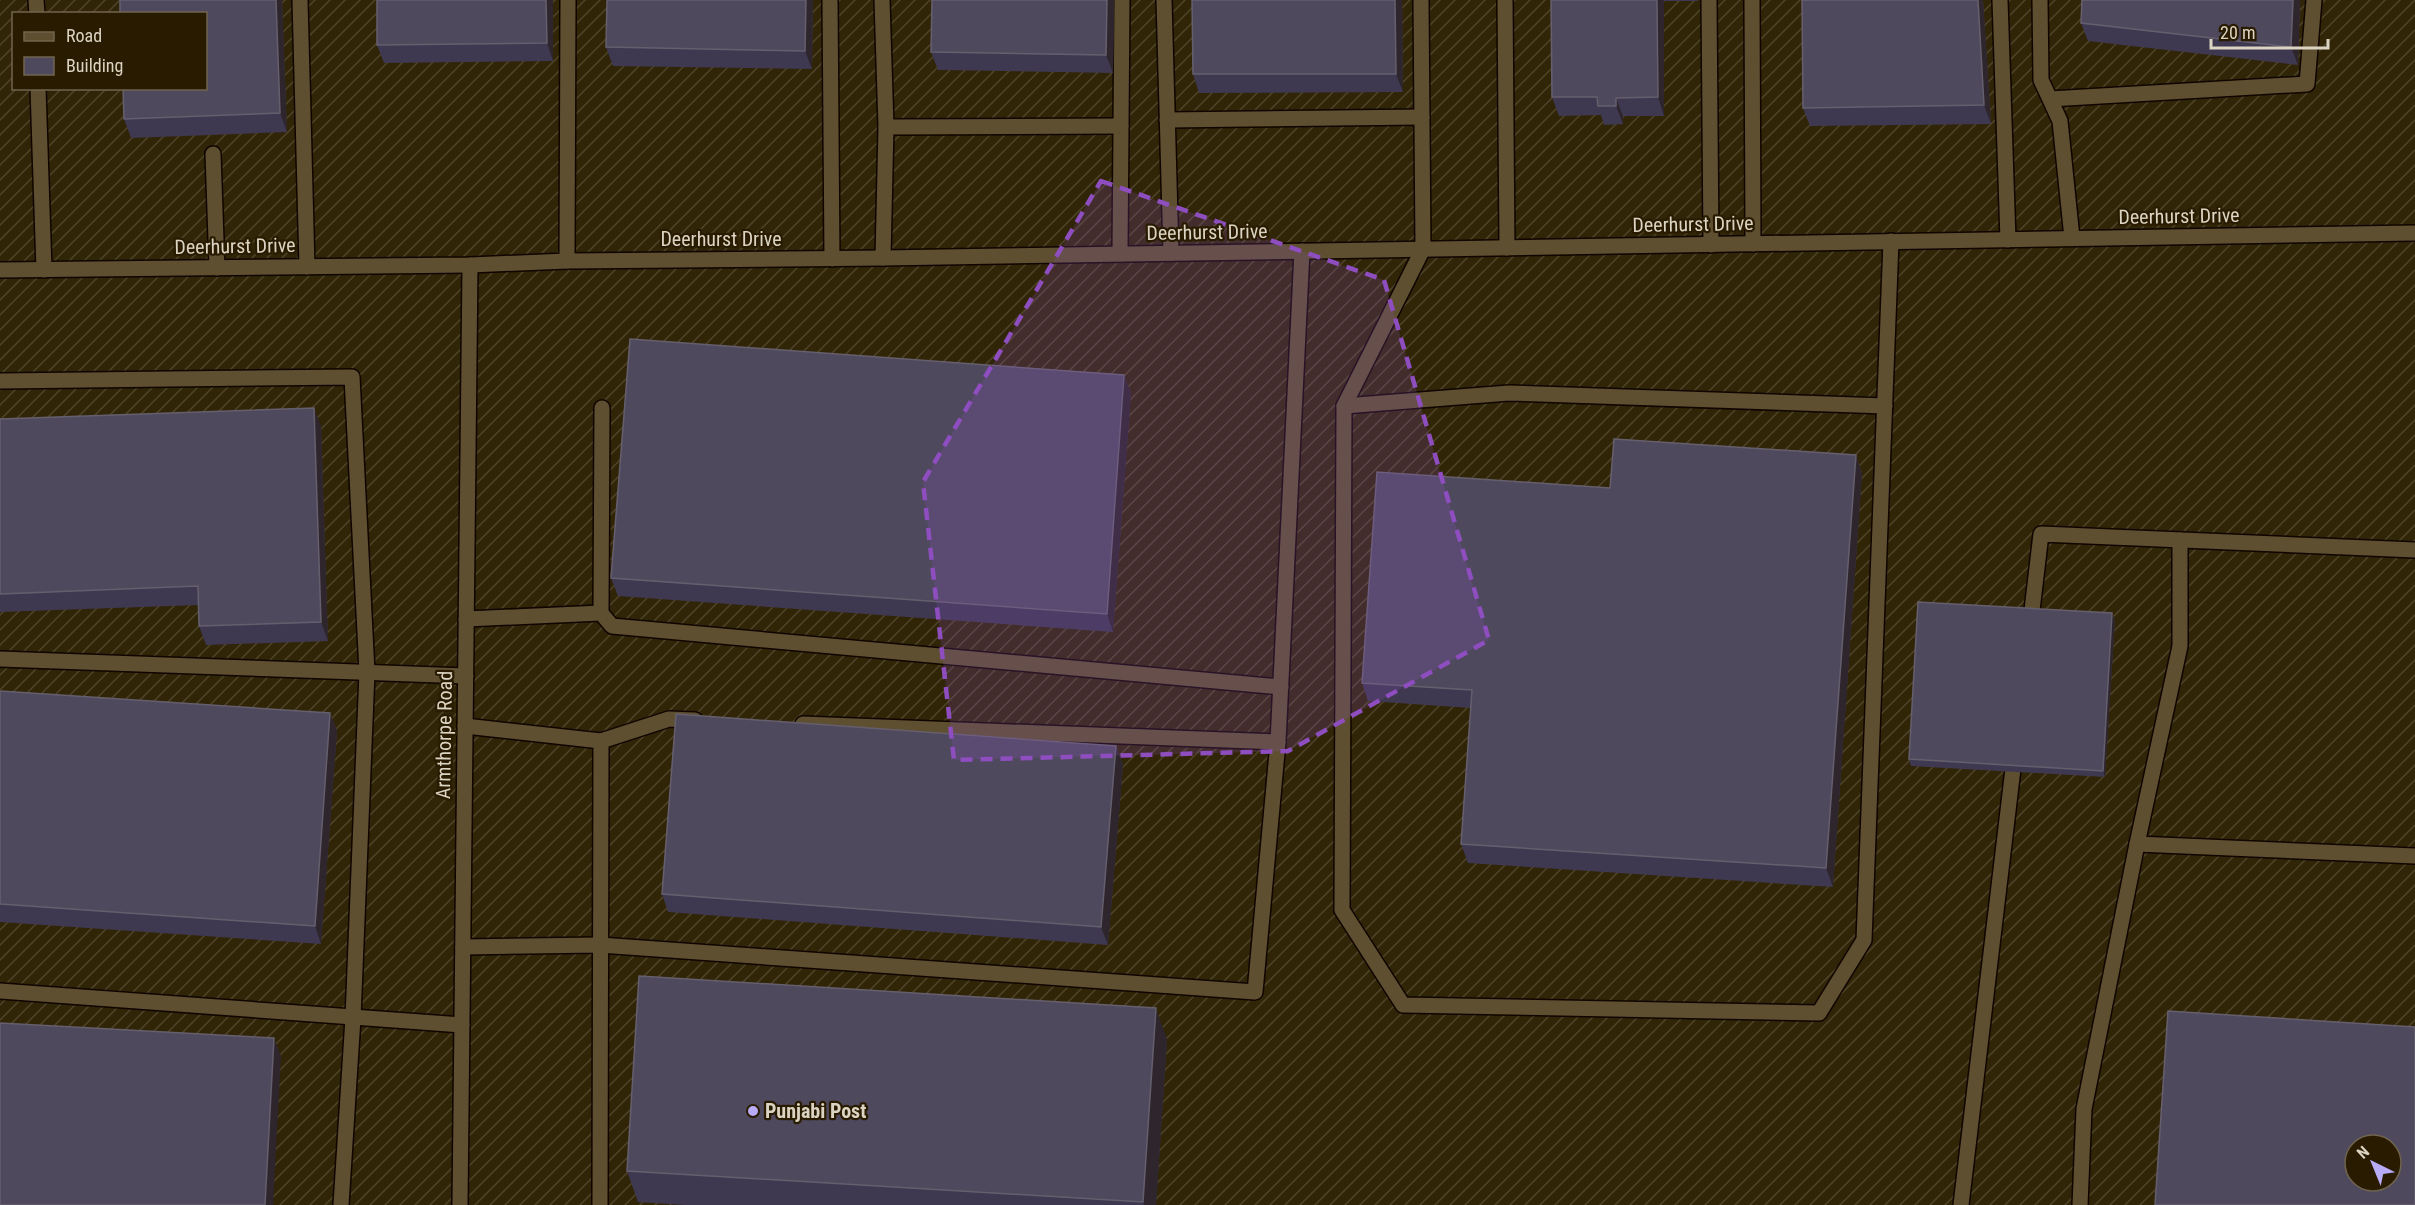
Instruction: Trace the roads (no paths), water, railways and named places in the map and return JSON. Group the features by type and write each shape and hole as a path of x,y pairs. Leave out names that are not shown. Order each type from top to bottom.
{"street":[{"path":"300,0 307,267"},
{"path":"567,261 568,0"},
{"path":"830,0 832,259"},
{"path":"882,0 885,127 883,258"},
{"path":"1120,254 1122,0"},
{"path":"1164,0 1171,253"},
{"path":"1421,0 1423,249 1344,406 1342,910 1403,1005 1819,1013 1864,940 1891,241"},
{"path":"1505,0 1507,248"},
{"path":"1709,0 1711,244"},
{"path":"1752,0 1753,244"},
{"path":"2000,0 2008,240"},
{"path":"2040,0 2041,80 2060,121 2072,238"},
{"path":"2050,99 2307,84 2314,0"},
{"path":"38,90 44,270"},
{"path":"1167,120 1422,117"},
{"path":"885,127 1121,126"},
{"path":"213,154 217,268"},
{"name":"Deerhurst Drive","path":"0,270 470,265 567,261 832,259 2415,233"},
{"path":"463,947 600,945 1255,992 1278,742 1302,251"},
{"name":"Armthorpe Road","path":"460,1205 470,265"},
{"path":"0,381 351,377 367,672 353,1018 341,1205"},
{"path":"1344,406 1509,393 1885,406"},
{"path":"602,408 602,613 612,626 1281,687"},
{"path":"2028,640 2041,534 2415,550"},
{"path":"2080,1205 2084,1110 2137,844 2180,646 2180,540"},
{"path":"466,619 602,613"},
{"path":"0,659 466,676"},
{"path":"465,726 601,741 669,719 705,720"},
{"path":"788,723 1278,742"},
{"path":"1961,1205 2017,734"},
{"path":"600,1205 601,741"},
{"path":"2137,844 2415,856"},
{"path":"0,991 462,1025"}],"place":[{"name":"Punjabi Post","path":"753,1111"}]}
